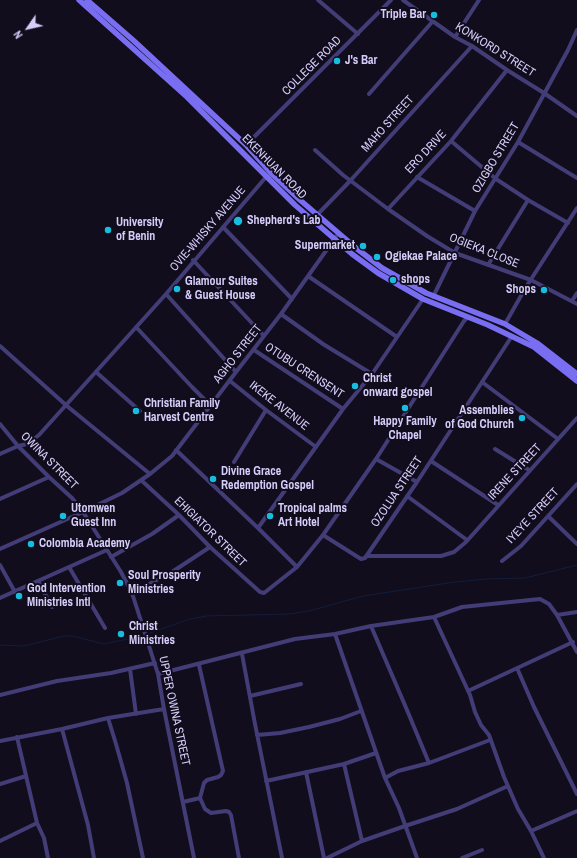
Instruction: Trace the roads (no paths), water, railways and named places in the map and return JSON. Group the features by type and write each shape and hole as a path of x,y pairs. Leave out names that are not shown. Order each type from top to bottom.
{"main road":[{"name":"EKENHUAN ROAD","path":"78,0 92,8 133,40 246,146 271,173 338,234 382,268 433,297 505,324 537,343 577,374"},
{"name":"EKENHUAN ROAD","path":"87,0 92,8 242,150 266,177 334,239 378,273 423,299 501,330 534,347 577,380"}],"street":[{"path":"318,0 358,34"},
{"name":"KONKORD STREET","path":"403,0 455,37 472,46 577,116"},
{"path":"455,37 480,0"},
{"name":"COLLEGE ROAD","path":"246,146 389,1"},
{"path":"369,94 433,21"},
{"name":"OZIGBO STREET","path":"433,297 475,211 518,142 568,50 577,30"},
{"name":"MAHO STREET","path":"317,215 350,181 472,46"},
{"name":"ERO DRIVE","path":"388,209 451,141 507,70"},
{"path":"451,141 496,179 528,200 568,222"},
{"path":"518,142 577,178"},
{"path":"315,150 350,181 388,209"},
{"name":"OVIE-WHISKY AVENUE","path":"0,454 18,446 27,444 39,435 67,406 166,294 193,260 266,177"},
{"path":"417,177 475,211"},
{"path":"488,265 528,200"},
{"path":"505,324 577,208"},
{"name":"OGIEKA CLOSE","path":"388,209 455,253 531,280 577,304"},
{"path":"223,227 292,299"},
{"name":"AGHO STREET","path":"0,549 122,493 150,474 172,456 281,314 338,234"},
{"path":"193,260 264,336"},
{"path":"308,276 397,337"},
{"path":"572,301 577,293"},
{"path":"166,294 236,372"},
{"path":"258,528 343,409 372,374 423,299"},
{"path":"281,314 323,344 372,374"},
{"path":"176,450 297,567 323,534 376,458 464,320 468,317"},
{"path":"136,328 211,406"},
{"name":"OZOLUA STREET","path":"366,556 431,461 512,336"},
{"path":"0,346 67,406 150,474"},
{"name":"OTUBU CRENSENT","path":"254,350 343,409"},
{"path":"96,372 140,411"},
{"name":"IKEKE AVENUE","path":"230,381 316,447"},
{"path":"482,382 558,439"},
{"path":"234,462 266,410"},
{"name":"IRENE STREET","path":"366,556 446,556 454,552 467,540 577,418"},
{"name":"OWINA STREET","path":"0,424 18,446 72,498 83,512"},
{"path":"495,449 529,470"},
{"path":"376,458 417,482"},
{"path":"431,461 498,505"},
{"path":"0,499 49,477"},
{"name":"EHIGIATOR STREET","path":"141,480 179,515 210,547 260,592 264,593 268,591 297,567"},
{"name":"IYEYE STREET","path":"502,561 520,546 577,484"},
{"path":"407,496 467,540"},
{"name":"UPPER OWINA STREET","path":"83,512 121,572 132,593 155,663 194,858"},
{"path":"111,557 152,534 179,515"},
{"path":"548,516 577,544"},
{"path":"323,534 361,559 365,558 366,556"},
{"path":"132,593 172,572 210,547"},
{"path":"0,598 107,550"},
{"path":"0,565 15,592"},
{"path":"69,567 105,628"},
{"path":"38,581 52,607"},
{"path":"158,674 199,665 295,639 335,634 371,626 434,617 462,607 540,599 549,604 557,615 573,642 577,652"},
{"path":"557,615 577,612"},
{"path":"434,617 468,691 475,712 490,740 508,786 544,858"},
{"path":"371,626 429,763"},
{"path":"335,634 385,778 417,858"},
{"path":"468,691 573,642"},
{"path":"242,654 282,858"},
{"path":"0,695 56,681 130,669 155,663"},
{"path":"199,665 223,771 218,777 207,780 204,784 200,798 205,810 211,813 226,811 231,815 239,858"},
{"path":"517,668 534,707 577,794"},
{"path":"130,669 136,714"},
{"path":"250,696 302,684"},
{"path":"0,741 108,718 164,710"},
{"path":"257,735 309,727 340,719 361,711"},
{"path":"108,718 127,783 143,858"},
{"path":"62,729 88,825 94,858"},
{"path":"17,737 37,823 44,838 48,858"},
{"path":"385,778 402,770 429,763 490,740"},
{"path":"266,781 344,764 376,753"},
{"path":"344,764 362,841"},
{"path":"306,772 326,858 333,857 362,841 457,809 508,786"},
{"path":"0,784 26,776"},
{"path":"183,802 200,798"},
{"path":"531,831 577,811"},
{"path":"0,841 37,823"},
{"path":"462,858 482,850"}],"waterway":[{"path":"150,633 190,619 207,616 289,614 309,611 363,596 455,582 525,578 577,565"},
{"path":"0,645 24,646 64,636 73,636 104,644 142,636"}],"place":[{"name":"Triple Bar","path":"434,15"},
{"name":"J's Bar","path":"337,61"},
{"name":"Shepherd's Lab","path":"238,221"},
{"name":"University of Benin","path":"108,230"},
{"name":"Supermarket","path":"363,246"},
{"name":"Ogiekae Palace","path":"377,257"},
{"name":"shops","path":"393,280"},
{"name":"Glamour Suites & Guest House","path":"177,289"},
{"name":"Shops","path":"544,290"},
{"name":"Christ onward gospel","path":"355,386"},
{"name":"Happy Family Chapel","path":"405,408"},
{"name":"Christian Family Harvest Centre","path":"136,411"},
{"name":"Assemblies of God Church","path":"522,418"},
{"name":"Divine Grace Redemption Gospel","path":"213,479"},
{"name":"Utomwen Guest Inn","path":"63,516"},
{"name":"Tropical palms Art Hotel","path":"270,516"},
{"name":"Colombia Academy","path":"31,544"},
{"name":"Soul Prosperity Ministries","path":"120,583"},
{"name":"God Intervention Ministries Intl","path":"19,596"},
{"name":"Christ Ministries","path":"121,634"}]}
